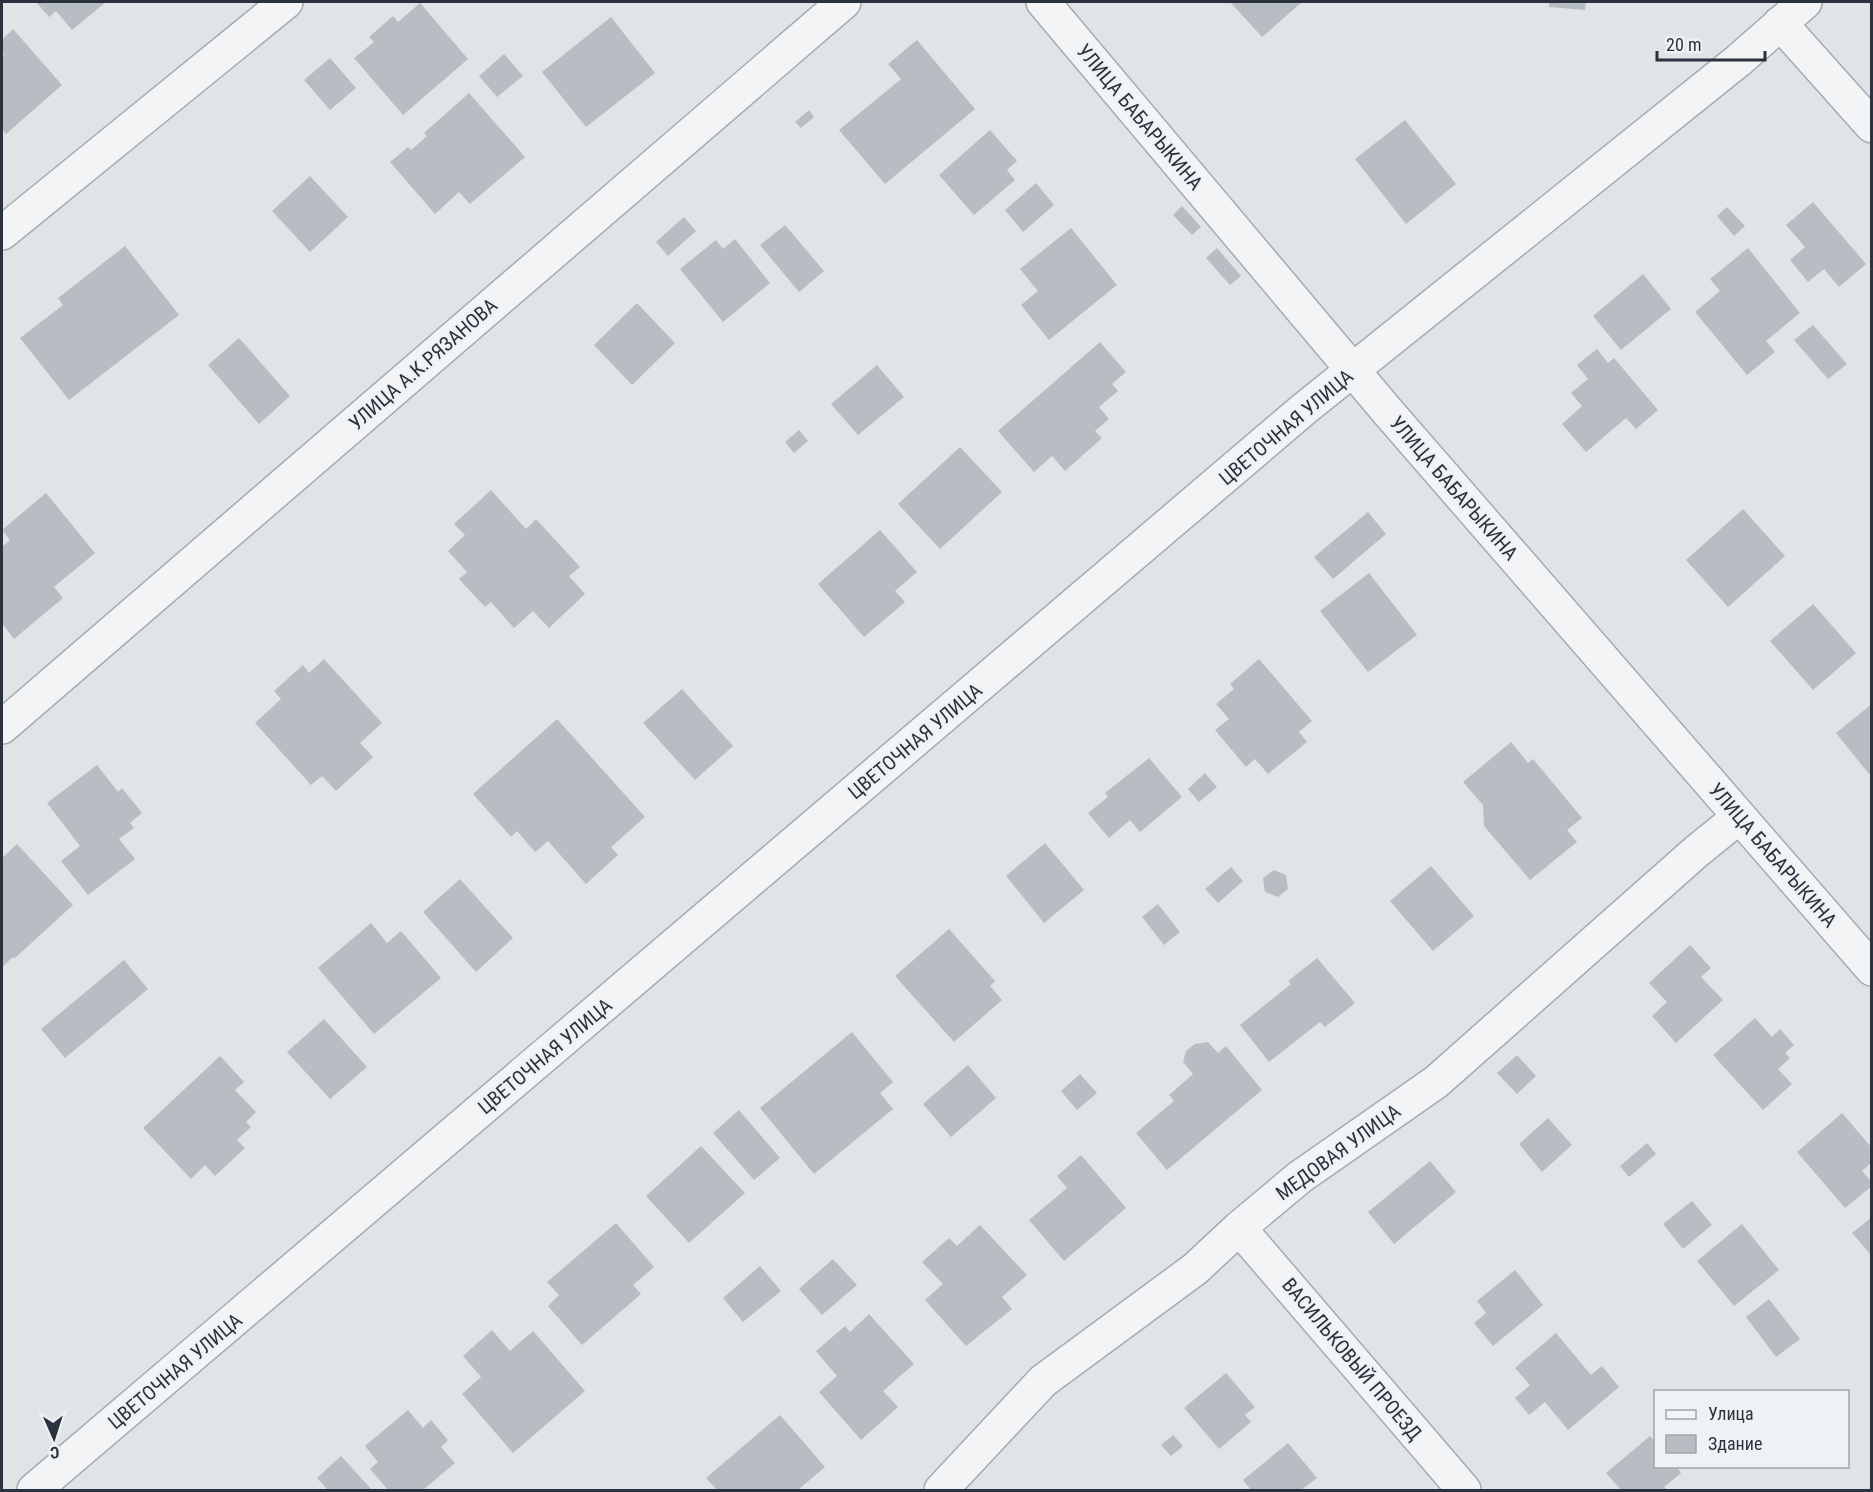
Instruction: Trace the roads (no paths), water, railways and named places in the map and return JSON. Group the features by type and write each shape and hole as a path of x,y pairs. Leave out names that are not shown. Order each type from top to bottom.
{"street":[{"path":"2,232 286,2"},
{"name":"УЛИЦА А.К.РЯЗАНОВА","path":"2,727 844,2"},
{"name":"УЛИЦА БАБАРЫКИНА","path":"1043,2 1353,370 1872,969"},
{"name":"ЦВЕТОЧНАЯ УЛИЦА","path":"34,1491 1267,440 1739,60 1804,2"},
{"path":"1780,23 1872,126"},
{"name":"МЕДОВАЯ УЛИЦА","path":"941,1491 1043,1381 1195,1269 1239,1228 1300,1177 1436,1082 1697,851 1739,817"},
{"name":"ВАСИЛЬКОВЫЙ ПРОЕЗД","path":"1239,1228 1464,1491"}]}
